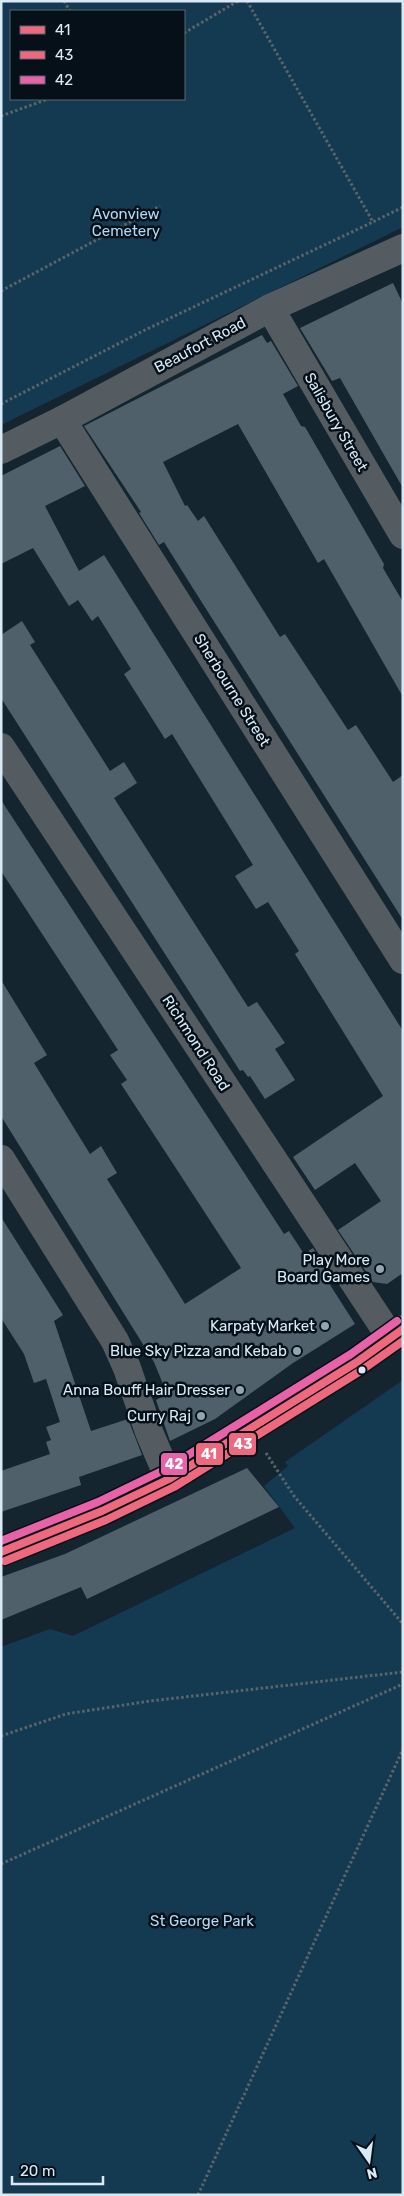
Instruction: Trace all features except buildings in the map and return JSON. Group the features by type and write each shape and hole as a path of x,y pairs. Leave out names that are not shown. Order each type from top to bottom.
{"main road":[{"path":"1,1552 102,1511 170,1480 274,1416 357,1362 397,1333"}],"street":[{"name":"Beaufort Road","path":"1,450 62,420 270,308 403,248"},
{"name":"Salisbury Street","path":"270,308 403,535"},
{"name":"Sherbourne Street","path":"62,420 403,960"},
{"name":"Richmond Road","path":"1,747 397,1333"},
{"path":"1,1159 115,1340 127,1368 148,1432 170,1480"}],"path":[{"path":"185,31 238,1"},
{"path":"247,1 372,222"},
{"path":"1,116 45,100"},
{"path":"1,291 160,206"},
{"path":"1,404 145,330 403,207"},
{"path":"274,1449 266,1453 294,1496 403,1624"},
{"path":"1,1736 66,1714 150,1701 403,1672"},
{"path":"1,1864 403,1684"},
{"path":"198,2195 403,1749"}],"green space":[{"name":"Avonview Cemetery","path":"1,1 403,1 403,227 1,425"},
{"name":"St George Park","path":"403,1380 403,2195 1,2195 1,1647 50,1629 73,1636 295,1528 264,1486 288,1466 285,1462"}],"transit line":[{"name":"42","path":"1,1541 98,1502 164,1470 351,1354 397,1321"},
{"name":"41","path":"1,1552 102,1511 169,1479 357,1362 403,1329"},
{"name":"43","path":"5,1561 106,1520 174,1487 362,1370 403,1341"}],"place":[{"name":"Play More Board Games","path":"380,1269"},
{"name":"Karpaty Market","path":"325,1326"},
{"name":"Blue Sky Pizza and Kebab","path":"297,1351"},
{"name":"Anna Bouff Hair Dresser","path":"240,1390"},
{"name":"Curry Raj","path":"201,1416"}]}
